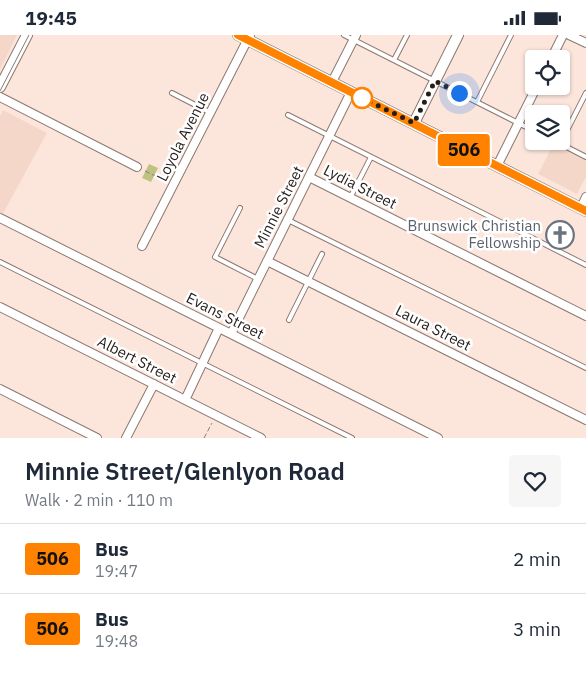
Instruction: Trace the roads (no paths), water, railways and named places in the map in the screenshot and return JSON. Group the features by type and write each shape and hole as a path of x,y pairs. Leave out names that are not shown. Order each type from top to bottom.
{"street":[{"path":"414,123 458,35"},
{"path":"556,50 563,35"},
{"path":"569,35 586,43"},
{"path":"0,87 25,36"},
{"path":"245,37 351,93 583,209 586,197"},
{"name":"Loyola Avenue","path":"142,246 211,113 245,37"},
{"path":"332,82 355,37"},
{"name":"Minnie Street","path":"231,334 351,93"},
{"path":"497,166 533,95"},
{"path":"0,97 137,167"},
{"name":"Lydia Street","path":"309,177 586,316"},
{"name":"Evans Street","path":"0,218 438,438"},
{"name":"Laura Street","path":"268,261 586,420"},
{"name":"Albert Street","path":"0,307 261,438"},
{"path":"185,400 219,328"},
{"path":"126,438 154,384"},
{"path":"0,389 97,438"}],"lane":[{"path":"344,35 355,37 394,60 525,126"},
{"path":"394,60 407,35"},
{"path":"477,102 511,35"},
{"path":"172,93 211,113"},
{"path":"570,124 586,93"},
{"path":"288,115 586,265"},
{"path":"570,149 586,157"},
{"path":"350,198 371,157"},
{"path":"240,208 215,257 258,279"},
{"path":"288,219 586,369"},
{"path":"289,320 322,254"},
{"path":"0,262 352,438"}],"tram line":[{"path":"0,91 29,35"}],"place":[{"name":"Brunswick Christian Fellowship","path":"560,235"}]}
